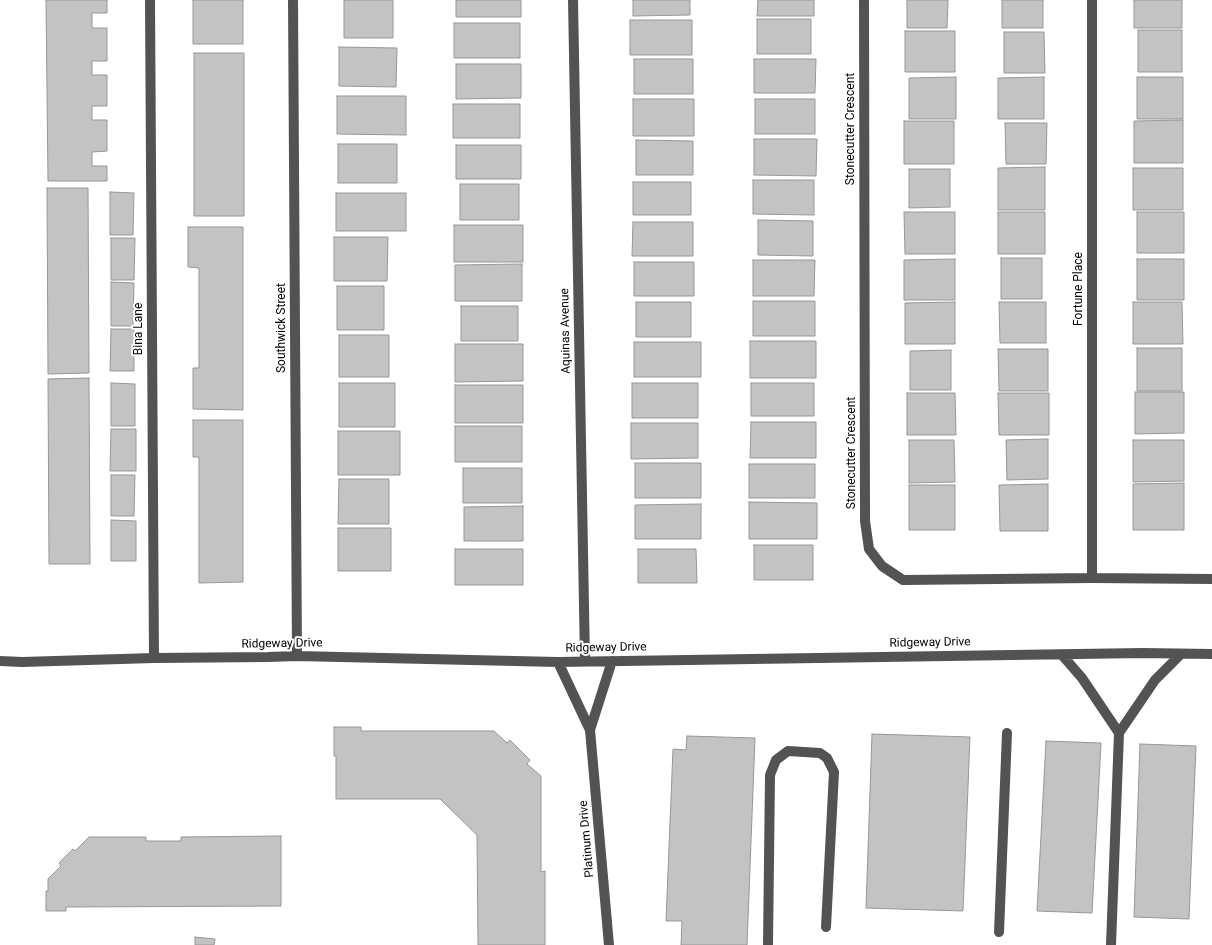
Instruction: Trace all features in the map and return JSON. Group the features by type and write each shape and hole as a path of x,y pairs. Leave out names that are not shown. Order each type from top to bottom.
{"street":[{"name":"Bina Lane","path":"150,0 154,658"},
{"name":"Southwick Street","path":"293,0 297,656"},
{"name":"Aquinas Avenue","path":"573,0 585,661"},
{"name":"Stonecutter Crescent","path":"864,0 865,521 869,549 882,566 903,580 1092,578 1212,579"},
{"name":"Fortune Place","path":"1092,0 1092,578"},
{"name":"Ridgeway Drive","path":"0,661 22,662 297,656 558,662 1062,654 1212,654"},
{"path":"1062,654 1082,678 1119,733"},
{"path":"1111,945 1119,733 1155,680 1181,654"},
{"name":"Platinum Drive","path":"590,730 612,661"},
{"name":"Platinum Drive","path":"558,662 590,730 609,945"},
{"path":"999,932 1007,733"},
{"path":"768,945 770,775 776,760 788,751 820,754 827,758 834,772 826,927"}],"building":[{"path":"46,0 107,0 107,13 92,13 92,28 107,28 107,61 92,61 92,75 107,75 107,106 92,106 92,120 107,120 107,151 92,152 92,166 107,166 107,181 48,181"},
{"path":"193,0 243,0 243,44 193,44"},
{"path":"344,0 393,0 393,38 344,38"},
{"path":"456,0 521,0 521,17 456,17"},
{"path":"633,0 690,0 690,15 633,16"},
{"path":"758,0 814,0 814,16 757,16"},
{"path":"907,0 948,0 947,28 907,28"},
{"path":"1002,0 1043,0 1043,28 1002,28"},
{"path":"1134,0 1182,0 1182,28 1134,28"},
{"path":"757,19 811,19 811,54 757,54"},
{"path":"630,20 692,20 692,55 630,55"},
{"path":"454,23 520,23 520,58 454,58"},
{"path":"1138,30 1182,30 1182,72 1138,72"},
{"path":"905,31 955,31 955,72 905,72"},
{"path":"1004,32 1044,32 1045,73 1004,73"},
{"path":"339,47 397,48 396,87 339,86"},
{"path":"194,53 244,53 244,216 194,216"},
{"path":"634,59 693,59 693,94 634,94"},
{"path":"754,59 816,59 815,93 754,93"},
{"path":"456,64 521,64 521,98 456,99"},
{"path":"956,77 956,119 909,119 909,78"},
{"path":"1044,77 1044,119 998,119 998,78"},
{"path":"1137,77 1183,77 1183,119 1137,119"},
{"path":"337,96 406,96 406,135 337,134"},
{"path":"633,99 694,99 694,136 633,136"},
{"path":"755,99 815,99 815,134 755,134"},
{"path":"453,104 520,104 520,138 453,138"},
{"path":"1183,120 1183,163 1134,163 1134,121"},
{"path":"904,121 954,121 954,164 904,164"},
{"path":"1005,123 1047,123 1046,164 1006,164"},
{"path":"754,139 817,139 816,176 754,175"},
{"path":"636,140 693,141 693,175 636,175"},
{"path":"338,144 397,144 397,183 338,183"},
{"path":"456,145 521,145 521,179 456,179"},
{"path":"1045,167 1045,210 998,210 998,168"},
{"path":"1133,168 1183,168 1183,210 1133,210"},
{"path":"909,169 950,169 950,207 909,208"},
{"path":"753,180 814,180 814,215 753,214"},
{"path":"633,182 691,182 691,215 633,215"},
{"path":"460,184 519,184 519,220 460,220"},
{"path":"47,188 88,188 89,373 48,374"},
{"path":"110,192 134,193 133,235 110,235"},
{"path":"336,193 406,193 406,231 336,231"},
{"path":"904,212 955,212 955,254 905,254"},
{"path":"998,212 1045,212 1045,254 998,254"},
{"path":"1137,212 1184,212 1184,253 1137,253"},
{"path":"758,220 813,221 813,256 758,255"},
{"path":"633,222 693,222 693,256 632,256"},
{"path":"454,225 523,225 523,262 454,262"},
{"path":"188,227 243,227 243,410 193,409 193,368 199,368 199,268 188,267"},
{"path":"334,237 388,237 387,281 334,281"},
{"path":"111,238 135,238 134,280 111,280"},
{"path":"1001,258 1042,258 1042,299 1001,299"},
{"path":"955,259 955,300 904,300 904,260"},
{"path":"1137,259 1184,259 1184,300 1137,300"},
{"path":"753,260 815,260 814,296 753,296"},
{"path":"634,262 694,262 694,296 634,296"},
{"path":"522,264 522,301 455,301 455,265"},
{"path":"111,282 134,283 133,326 111,326"},
{"path":"337,286 384,286 384,330 337,330"},
{"path":"753,301 815,301 815,336 753,336"},
{"path":"636,302 691,302 691,337 636,337"},
{"path":"955,302 955,344 905,344 905,303"},
{"path":"999,302 1046,302 1046,343 1000,343"},
{"path":"1133,302 1182,302 1183,344 1133,344"},
{"path":"461,306 518,306 518,341 461,341"},
{"path":"111,329 134,329 134,371 110,371"},
{"path":"339,335 389,335 389,377 339,377"},
{"path":"750,341 816,341 816,378 750,378"},
{"path":"634,342 701,342 701,377 634,377"},
{"path":"455,344 523,344 523,381 455,382"},
{"path":"1137,348 1182,348 1182,391 1137,391"},
{"path":"998,349 1048,349 1048,391 999,391"},
{"path":"951,350 951,390 910,390 910,351"},
{"path":"89,378 90,564 49,564 48,379"},
{"path":"111,383 135,384 135,426 111,426"},
{"path":"339,383 395,383 395,427 339,427"},
{"path":"632,383 698,383 698,418 632,418"},
{"path":"751,383 814,383 814,416 751,416"},
{"path":"455,385 523,385 523,423 455,423"},
{"path":"1135,392 1184,392 1184,433 1135,434"},
{"path":"907,393 955,393 956,435 907,435"},
{"path":"998,393 1049,393 1049,435 999,435"},
{"path":"193,420 243,420 243,582 199,583 199,457 193,457"},
{"path":"751,422 816,422 816,458 750,458"},
{"path":"631,423 698,423 698,458 631,459"},
{"path":"455,426 522,426 522,462 455,462"},
{"path":"111,429 136,429 136,471 110,471"},
{"path":"338,431 400,431 400,475 338,475"},
{"path":"1048,439 1048,479 1007,480 1006,440"},
{"path":"909,440 954,440 955,482 909,483"},
{"path":"1133,440 1184,440 1184,481 1133,482"},
{"path":"635,463 701,463 701,498 635,498"},
{"path":"749,464 815,464 815,498 749,498"},
{"path":"463,468 522,468 522,503 463,503"},
{"path":"111,475 135,475 134,516 111,516"},
{"path":"339,479 389,479 389,524 338,524"},
{"path":"1184,483 1184,530 1133,530 1133,484"},
{"path":"1048,484 1048,531 1000,531 999,485"},
{"path":"909,485 955,485 955,530 909,530"},
{"path":"749,502 817,503 817,539 749,539"},
{"path":"701,504 701,539 635,539 635,505"},
{"path":"523,506 523,541 464,541 464,507"},
{"path":"111,520 136,521 136,561 111,561"},
{"path":"338,528 391,528 391,571 338,571"},
{"path":"754,545 813,545 813,580 754,580"},
{"path":"455,549 523,549 523,585 455,585"},
{"path":"638,549 696,549 697,583 638,583"},
{"path":"334,727 361,727 361,731 494,731 507,743 510,740 530,760 527,764 541,776 541,872 545,871 545,945 478,945 477,835 440,799 336,799"},
{"path":"872,734 970,737 963,911 866,908"},
{"path":"687,736 755,738 747,945 681,945 682,921 666,921 673,749 686,750"},
{"path":"1046,741 1101,743 1092,913 1037,911"},
{"path":"1140,744 1196,746 1189,919 1134,917"},
{"path":"281,836 281,906 66,907 66,911 46,911 46,891 48,891 48,879 61,866 59,863 73,849 75,851 89,837 146,837 146,841 181,841 181,837"},
{"path":"195,937 215,939 214,945 195,945"}]}
